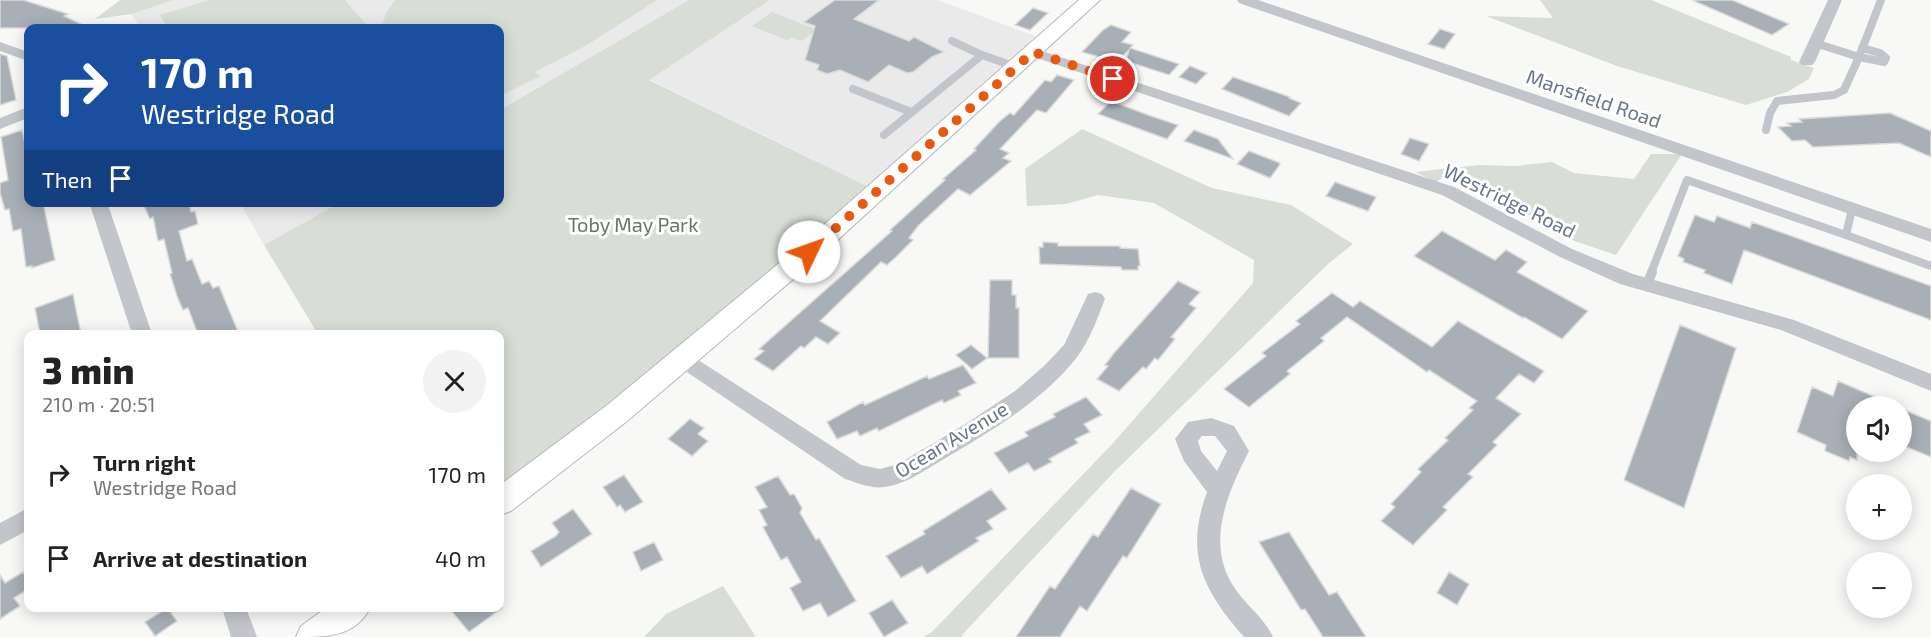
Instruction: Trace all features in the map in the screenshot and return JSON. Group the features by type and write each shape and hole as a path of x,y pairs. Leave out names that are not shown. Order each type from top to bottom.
{"main road":[{"path":"504,499 577,445 809,252 1090,0"},
{"path":"313,637 347,612"}],"street":[{"name":"Mansfield Road","path":"1244,0 1931,236"},
{"path":"1807,62 1834,0"},
{"path":"0,46 24,55"},
{"name":"Westridge Road","path":"1024,59 1448,191 1566,253 1627,279 1787,325 1931,383"},
{"path":"0,124 24,114"},
{"path":"100,207 141,330"},
{"name":"Ocean Avenue","path":"682,359 853,472 868,478 884,478 905,471 976,429 1032,389 1067,355 1082,331 1095,299"},
{"path":"1218,489 1207,533 1212,570 1228,598 1260,637"},
{"path":"0,535 24,521"},
{"path":"235,612 244,637"}],"lane":[{"path":"1766,130 1770,113 1777,101 1834,95 1844,90 1881,0"},
{"path":"952,41 982,55 1024,59"},
{"path":"1815,43 1859,57 1884,62 1886,58 1880,53 1862,48"},
{"path":"884,135 982,55"},
{"path":"853,89 911,112"},
{"path":"1647,285 1687,180 1931,266"},
{"path":"1846,235 1852,208"}],"shaded area":[{"path":"173,0 689,0 504,108 504,24 138,24 132,14"},
{"path":"770,0 938,0 1046,40 877,191 649,79"},
{"path":"242,207 332,207 264,245"}],"green space":[{"path":"120,0 173,0 132,14 95,19"},
{"path":"210,0 345,0 366,24 166,24 160,15"},
{"path":"395,0 657,0 587,45 535,72 541,76 504,94 504,24 383,24 386,13"},
{"name":"Toby May Park","path":"689,0 770,0 649,80 877,191 530,481 504,499 504,330 316,330 264,245 332,207 504,207 504,108"},
{"path":"1540,0 1651,0 1814,68 1809,79 1787,92 1746,105 1617,66 1486,16 1553,18"},
{"path":"772,12 817,30 801,41 791,37 787,40 752,26"},
{"path":"1082,129 1212,188 1291,205 1353,244 1329,263 1114,472 962,635 963,637 923,637 932,632 1114,442 1253,283 1254,260 1154,203 1098,195 1066,204 1027,206 1025,169"},
{"path":"1651,154 1682,154 1616,255 1563,237 1513,205 1445,176 1436,182 1415,172 1479,165 1516,166 1552,162 1574,173 1634,179"},
{"path":"723,586 756,637 644,637 666,614"}],"building":[{"path":"0,0 23,0 68,14 64,16 81,24 24,24 24,28 0,28"},
{"path":"835,0 879,0 854,19 909,41 914,37 944,52 932,57 913,72 907,73 889,65 868,82 840,70 827,74 817,70 819,65 805,60 815,26 804,22"},
{"path":"1692,0 1732,0 1789,24 1772,35"},
{"path":"1033,8 1048,13 1030,30 1015,25"},
{"path":"1111,25 1131,32 1122,42 1133,45 1130,48 1179,64 1169,75 1126,61 1129,50 1118,60 1082,52"},
{"path":"1440,29 1455,34 1444,49 1428,44"},
{"path":"0,54 7,56 16,100 0,105"},
{"path":"1190,66 1207,73 1196,84 1179,77"},
{"path":"1057,75 1074,80 1046,113 1037,110 1000,149 1009,153 1003,158 1011,161 970,195 958,189 918,226 909,238 913,240 896,257 887,265 881,262 820,321 840,333 828,344 816,337 804,348 801,346 773,371 754,359 764,351 759,349 892,231 890,230 945,180 943,179 976,150 974,149 999,122 1010,113 1014,115 1045,80 1051,82"},
{"path":"1233,77 1301,103 1289,116 1222,89"},
{"path":"1111,101 1178,125 1167,139 1098,114"},
{"path":"1890,113 1931,131 1931,157 1899,143 1813,147 1805,140 1792,141 1778,127 1791,126 1787,123 1802,122 1799,119"},
{"path":"22,130 24,207 44,207 55,260 32,268 32,266 26,267 21,229 13,231 9,209 5,210 0,193 0,183 8,180 1,137"},
{"path":"1194,130 1218,139 1233,159 1184,141"},
{"path":"1410,138 1429,144 1419,161 1401,154"},
{"path":"1249,151 1280,163 1270,178 1237,164"},
{"path":"1335,182 1376,197 1368,211 1326,196"},
{"path":"144,207 190,207 191,212 195,211 198,224 179,231 187,261 192,259 202,284 209,281 213,288 219,286 237,330 196,330 188,308 183,310 177,296 170,274 172,273 164,239 158,241 153,217 150,219"},
{"path":"1695,215 1714,222 1717,216 1750,228 1752,222 1931,286 1931,320 1744,250 1732,284 1704,273 1705,270 1683,262 1684,259 1678,256"},
{"path":"1442,231 1495,260 1506,250 1527,262 1517,272 1588,311 1562,339 1414,256"},
{"path":"1043,242 1058,243 1058,246 1120,246 1120,248 1138,249 1140,266 1138,270 1122,270 1121,267 1040,264 1039,247 1043,247"},
{"path":"990,280 1012,280 1012,295 1016,295 1016,308 1019,308 1019,358 988,358"},
{"path":"1178,281 1200,292 1189,304 1196,308 1171,337 1175,339 1158,360 1155,358 1146,369 1143,367 1119,391 1097,379 1108,366 1105,365 1114,353"},
{"path":"1332,293 1353,307 1360,301 1432,347 1458,321 1544,371 1534,383 1519,374 1496,398 1521,414 1493,442 1497,445 1468,474 1473,477 1443,507 1447,510 1413,545 1381,521 1395,507 1391,504 1421,472 1418,469 1448,440 1445,438 1473,410 1469,408 1477,401 1429,370 1427,372 1347,317 1321,338 1324,341 1287,371 1290,374 1249,407 1224,389 1266,356 1262,353 1300,324 1296,321"},
{"path":"73,294 80,330 39,330 35,308"},
{"path":"1680,325 1736,348 1684,508 1624,480"},
{"path":"971,345 987,358 972,369 956,355"},
{"path":"963,365 976,383 958,391 961,395 944,403 942,400 879,431 877,428 860,436 857,431 837,439 827,422 863,402 865,405 927,376 929,379"},
{"path":"1838,381 1873,396 1846,396 1846,460 1825,451 1826,445 1797,432 1812,387 1833,396"},
{"path":"1086,397 1102,415 1084,424 1090,432 1075,439 1078,443 1049,459 1052,462 1034,471 1028,463 1009,473 994,453 1028,436 1025,432 1055,417 1053,414"},
{"path":"1912,413 1931,421 1931,457 1912,449"},
{"path":"690,419 704,428 698,434 708,441 692,456 668,439"},
{"path":"624,475 643,502 625,512 620,505 617,507 603,487"},
{"path":"778,476 790,495 794,494 802,508 800,513 816,540 819,538 856,601 828,617 820,603 803,611 790,588 801,582 787,557 781,560 763,527 767,525 759,510 767,507 755,487"},
{"path":"1131,488 1161,504 1127,558 1123,556 1087,611 1080,606 1060,637 1016,637 1050,586 1055,589 1093,534 1098,537"},
{"path":"991,489 1007,509 987,521 993,529 976,538 979,541 927,574 922,566 901,578 886,556 925,534 923,531"},
{"path":"573,509 592,534 541,567 531,551 556,536 559,532 552,523"},
{"path":"1289,532 1329,595 1337,592 1366,637 1323,637 1305,609 1301,610 1259,542"},
{"path":"654,542 663,560 641,571 633,552"},
{"path":"23,572 24,574 24,592 14,598 20,606 0,619 0,575 5,583"},
{"path":"1449,572 1469,584 1457,605 1437,593"},
{"path":"892,600 908,623 884,637 869,613"},
{"path":"161,612 170,612 177,621 155,636 145,622"},
{"path":"452,612 496,612 469,632"}],"route":[{"path":"809,252 1033,52 1113,79"}]}
